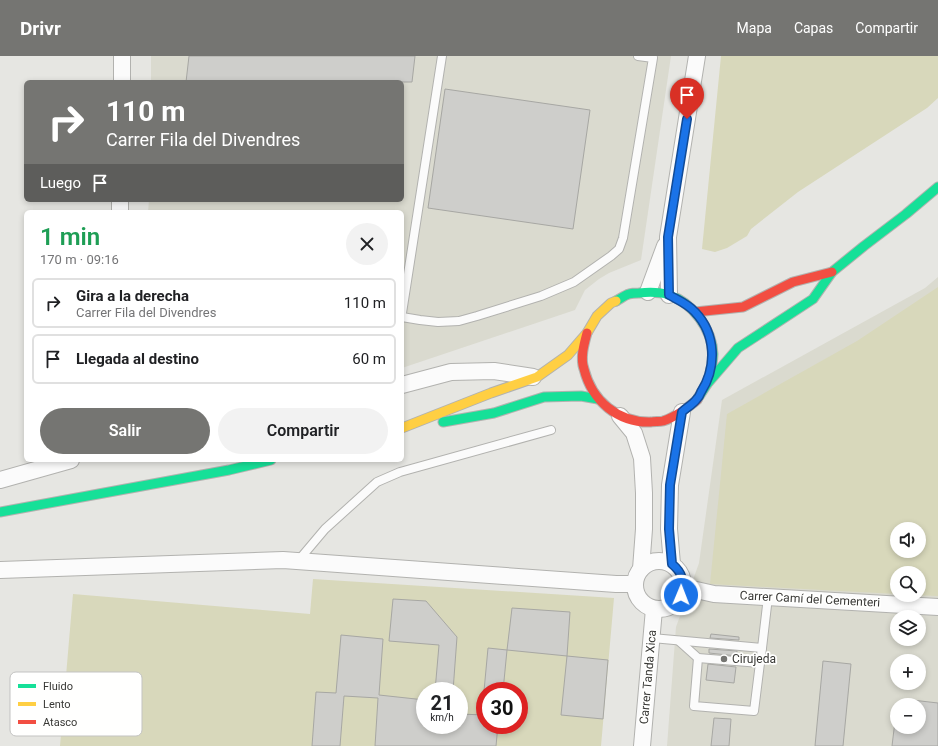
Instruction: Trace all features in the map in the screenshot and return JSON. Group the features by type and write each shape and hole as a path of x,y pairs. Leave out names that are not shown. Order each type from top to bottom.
{"main road":[{"path":"587,333 583,350 584,368 589,385 598,399 609,409 620,416 641,422 662,420 682,412 697,400 707,384 738,348 813,299 832,272 938,187"},
{"path":"695,312 743,307 793,282 832,272"},
{"path":"404,428 491,393 537,377 568,355 587,333 597,316 611,303 629,294 648,292 669,295 683,302 695,312 704,324 710,338 713,354 712,369 707,384"},
{"path":"404,429 494,413 544,398 581,396 598,399"},
{"path":"0,512 229,470 263,462"}],"street":[{"path":"122,56 122,80"},
{"path":"669,295 668,237 697,56"},
{"path":"648,292 668,237"},
{"path":"404,384 451,372 494,371 537,377"},
{"path":"672,564 669,529 670,485 682,412"},
{"path":"620,416 634,433 642,458 644,529 641,569"},
{"path":"0,480 64,462"},
{"path":"0,570 290,561 601,583 635,584"},
{"path":"664,561 672,564 677,568 683,580 681,595 670,607 654,609 642,602 638,597 635,591 636,576 647,563 664,561"},
{"name":"Carrer Camí del Cementeri","path":"683,587 714,594 938,607"},
{"name":"Carrer Tanda Xica","path":"642,746 654,609"}],"lane":[{"path":"404,300 442,56"},
{"path":"404,317 438,322 458,321 501,309 541,296 574,282 619,249 623,238 654,58 638,56"},
{"path":"290,561 377,482 400,472 551,430"},
{"path":"698,658 694,706 754,710 768,597"},
{"path":"652,638 762,648"},
{"path":"680,641 698,658 760,663"}],"shaded area":[{"path":"151,56 671,56 641,260 609,273 599,279 585,290 575,310 404,367 404,210 148,210 149,202 404,202 404,80 151,80"},
{"path":"938,277 938,746 667,746 676,627 699,563 722,400 925,288"}],"green space":[{"path":"721,56 938,56 938,98 927,108 798,192 751,229 747,236 727,248 715,252 702,249"},
{"path":"938,287 938,596 926,596 926,566 890,566 890,594 710,584 727,414 857,341"},
{"path":"313,579 614,598 601,746 60,746 61,736 142,736 142,672 66,672 73,594 310,614"}],"building":[{"path":"189,56 415,56 412,82 404,82 404,80 186,80"},
{"path":"445,89 590,110 573,229 428,208"},
{"path":"393,599 426,601 457,637 454,682 436,682 439,645 389,641"},
{"path":"512,608 570,612 567,656 507,650"},
{"path":"711,634 739,637 739,640 710,638"},
{"path":"341,635 383,639 379,695 416,699 416,734 468,734 468,714 476,715 476,734 497,734 496,746 375,746 378,698 344,696 340,746 312,746 316,692 336,693"},
{"path":"488,648 507,650 504,682 485,682"},
{"path":"709,649 737,651 737,656 709,653"},
{"path":"567,656 608,660 603,719 561,715"},
{"path":"823,661 851,664 843,746 815,746"},
{"path":"708,664 736,667 734,683 706,680"},
{"path":"926,702 938,703 938,746 892,746 893,734 926,734"},
{"path":"714,718 731,719 729,746 711,746"}],"traffic: fast":[{"path":"698,398 707,384 738,348 813,299 832,272 938,187"},
{"path":"616,301 631,293 646,292 669,295 686,304 700,318 705,326 712,345 712,362 707,384"},
{"path":"443,422 494,413 544,397 581,396 598,399"},
{"path":"0,512 229,470 263,462"}],"traffic: slow":[{"path":"404,427 491,393 537,377 568,355 587,333 597,316 611,303 616,301"}],"traffic: jam":[{"path":"695,312 743,307 793,282 832,272"},
{"path":"587,333 582,360 588,381 600,400 617,414 628,419 639,421 663,421 681,412 698,398"}],"place":[{"name":"Cirujeda","path":"724,659"}],"route":[{"path":"681,595 683,580 677,568 672,564 669,529 670,485 682,412 697,400 707,384 712,369 713,354 710,338 704,324 695,312 683,302 669,295 668,237 687,119"}]}
